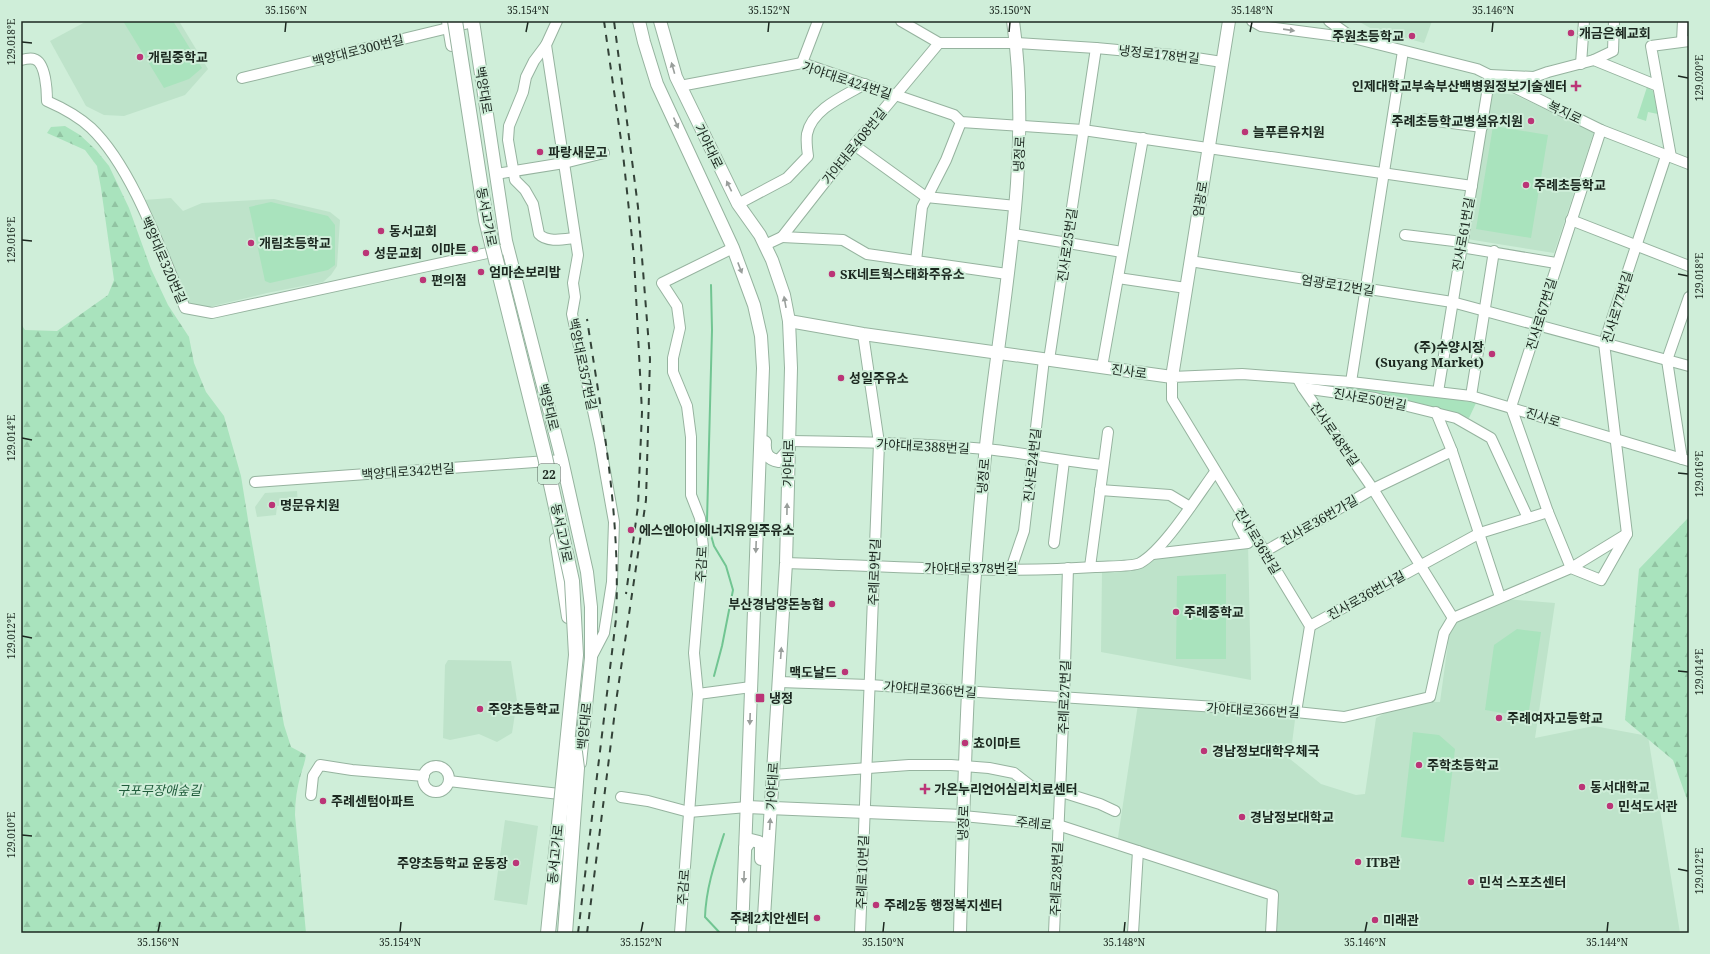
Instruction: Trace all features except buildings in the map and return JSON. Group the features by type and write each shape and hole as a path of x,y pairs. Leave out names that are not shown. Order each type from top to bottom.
{"highway":[{"name":"동서고가로","path":"470,21 495,216 563,496 580,578 584,612 584,657 556,933"},
{"name":"동서고가로","path":"451,23 486,220 545,457 572,581 576,655 556,839 548,933"},
{"path":"565,933 577,768 574,744"},
{"path":"539,933 545,872 556,839"}],"main road":[{"name":"백양대로","path":"470,21 508,248 562,460 587,572 591,607 591,658 562,933"},
{"name":"가야대로","path":"639,21 657,84 733,248 754,305 761,336 763,368 762,402 742,933"},
{"name":"가야대로","path":"660,21 675,75 680,86 738,204 760,235 772,260 784,295 789,321 791,368 786,563 763,933"},
{"name":"냉정로","path":"960,933 963,816 974,570 996,352 1014,234 1016,206 1020,125 1016,44 1013,21"},
{"name":"엄광로","path":"1172,377 1229,21"},
{"name":"백양대로","path":"451,23 480,213 557,542 570,638 570,678 542,933"},
{"name":"진사로","path":"789,321 863,334 1172,377"},
{"path":"762,402 765,413 764,446 767,457 779,461 789,446"},
{"name":"주례로","path":"747,807 963,816"},
{"path":"745,848 751,840 759,842 761,846 761,870 765,882"}],"street":[{"name":"백양대로300번길","path":"242,78 451,23 470,21"},
{"path":"557,21 546,45 534,61 526,77 523,92 509,126 508,140 516,180 525,190 533,204 542,237 555,239 576,238"},
{"path":"802,63 818,21"},
{"path":"901,21 939,43"},
{"path":"1252,21 1262,26 1353,38"},
{"name":"복지로","path":"1329,21 1353,38 1477,69 1600,130 1689,164"},
{"path":"1581,64 1584,21"},
{"path":"1490,75 1534,78 1548,72 1594,60 1613,51 1614,21"},
{"path":"1683,21 1686,41"},
{"name":"진사로77번길","path":"1615,440 1604,343 1668,156 1651,46 1686,41"},
{"name":"냉정로178번길","path":"939,43 1016,44 1096,48 1183,56 1222,62"},
{"name":"가야대로408번길","path":"765,245 782,237 854,145 939,43"},
{"name":"백양대로357번길","path":"546,45 578,255 573,283 575,297 572,314 600,443 614,522 612,582 604,633 591,658"},
{"path":"1083,130 1096,48"},
{"path":"1351,382 1403,51"},
{"name":"백양대로320번길","path":"21,60 34,59 38,61 45,74 47,101 65,109 91,128 112,152 139,201 185,308 212,314 508,248"},
{"path":"1594,60 1658,86"},
{"name":"가야대로424번길","path":"680,86 802,63 954,115 961,122 1083,130 1472,186"},
{"name":"진사로61번길","path":"1438,392 1461,244 1490,75"},
{"path":"738,204 787,178 808,156 807,134 817,115 836,101 865,84"},
{"path":"1421,119 1482,127"},
{"path":"916,261 922,207 946,160 961,122"},
{"name":"진사로25번길","path":"1047,359 1067,244 1083,130"},
{"name":"진사로67번길","path":"1511,407 1556,263 1600,130"},
{"path":"1102,367 1143,138"},
{"path":"854,145 926,197 1016,206"},
{"path":"496,174 604,153"},
{"path":"1571,220 1689,266"},
{"path":"1014,234 1122,252"},
{"path":"1405,235 1461,244 1494,252 1556,263"},
{"path":"782,237 843,240 867,254 1007,274"},
{"name":"주감로","path":"680,933 698,694 694,653 703,547 700,518 691,495 691,437 687,406 673,372 673,358 680,328 676,306 662,283 733,248"},
{"path":"1471,396 1494,252"},
{"name":"엄광로12번길","path":"1190,261 1452,302 1689,366"},
{"path":"1118,278 1186,288"},
{"path":"1686,460 1667,360 1689,297"},
{"name":"주례로9번길","path":"863,334 879,443 864,812"},
{"name":"진사로24번길","path":"1011,569 1024,531 1047,359"},
{"name":"진사로","path":"1172,377 1242,374 1351,382 1471,396 1686,460"},
{"name":"진사로36번길","path":"1172,377 1172,399 1310,626"},
{"name":"진사로48번길","path":"1298,378 1303,388 1373,489 1421,564 1453,618"},
{"name":"진사로50번길","path":"1303,388 1375,398 1436,412 1456,418 1491,438 1528,518"},
{"path":"1511,407 1548,512 1571,568 1601,580 1627,534 1615,440"},
{"path":"1436,412 1452,451 1500,597"},
{"path":"1090,567 1108,432"},
{"name":"가야대로388번길","path":"789,446 879,443 986,449 1033,455 1064,461 1103,465"},
{"path":"1373,489 1452,451"},
{"name":"백양대로342번길","path":"255,482 562,460"},
{"path":"1054,543 1064,461"},
{"name":"가야대로378번길","path":"786,563 974,570 1068,568 1139,564 1153,554 1215,472"},
{"name":"진사로36번가길","path":"1264,552 1373,489"},
{"path":"1100,490 1170,495 1190,507"},
{"path":"1421,564 1480,533 1548,512"},
{"name":"가야대로378번길","path":"1153,554 1248,543 1238,524 1244,518"},
{"path":"1453,618 1571,568 1627,534"},
{"name":"진사로36번나길","path":"1310,626 1421,564"},
{"name":"주례로27번길","path":"1058,825 1068,568"},
{"name":"가야대로366번길","path":"779,682 869,685 1296,712 1344,717 1430,697 1444,633 1453,618"},
{"path":"1296,712 1310,626"},
{"path":"698,694 751,688"},
{"path":"311,795 313,776 320,765 352,770 424,776"},
{"path":"773,775 909,765 965,766 1010,772 1017,775 1029,786 1052,789 1100,804 1115,811"},
{"path":"438,766 446,770 449,781 443,790 435,792 427,788 423,780 430,767 438,766"},
{"path":"449,781 576,796"},
{"path":"621,797 648,801 689,812 747,807"},
{"name":"주례로10번길","path":"860,933 864,812"},
{"name":"주례로","path":"963,816 1058,825 1273,895 1271,933"},
{"name":"주례로28번길","path":"1054,933 1058,825"},
{"path":"1133,933 1138,851"}],"shaded area":[{"path":"87,21 179,21 208,69 185,95 124,116 104,115 86,106 50,41"},
{"name":"주원초등학교","path":"1358,21 1432,21 1424,43 1372,29"},
{"name":"주례초등학교","path":"1493,92 1515,95 1594,132 1554,253 1467,239"},
{"name":"개림초등학교","path":"171,198 183,211 202,203 274,199 330,212 340,220 337,266 331,275 323,282 267,293 201,309 188,304 144,200"},
{"name":"명문유치원","path":"297,491 298,503 277,506 276,515 257,517 255,507 265,493"},
{"name":"주례중학교","path":"1248,543 1251,680 1101,652 1102,572 1140,567 1153,554"},
{"path":"1506,599 1555,603 1535,738 1594,726 1648,736 1680,933 1271,933 1273,895 1117,844 1138,704 1296,712 1290,759 1321,784 1356,795 1365,794 1376,718 1391,710 1430,702 1440,702 1450,629 1460,618"},
{"name":"주양초등학교","path":"448,660 511,661 517,701 512,733 497,742 479,734 450,740 443,738 445,665"},
{"name":"주양초등학교 운동장","path":"505,820 538,826 527,905 494,900"}],"green space":[{"path":"123,21 173,21 202,68 189,79 164,88"},
{"path":"1647,87 1653,91 1658,114 1648,112 1646,121 1637,118"},
{"name":"구포무장애숲길","path":"65,126 80,135 96,150 109,166 129,208 151,269 168,305 189,337 194,363 206,392 224,416 241,476 284,725 291,747 306,755 297,789 295,815 306,933 21,933 21,324 25,330 57,331 108,295 114,280 97,166 85,150 47,133 51,127"},
{"path":"1493,126 1548,135 1531,238 1476,229"},
{"path":"271,202 328,216 335,225 335,265 328,270 270,283 265,281 249,207"},
{"path":"1324,384 1434,396 1476,403 1469,418 1376,397 1323,388"},
{"path":"1689,517 1689,805 1673,760 1625,720 1639,569"},
{"path":"1226,574 1226,659 1176,659 1177,576"},
{"path":"1517,629 1541,632 1528,717 1485,710 1494,645"},
{"path":"1413,732 1439,735 1455,749 1444,842 1401,837"}],"waterway":[{"path":"711,285 712,330 707,521 714,546 726,566 733,590 722,646 714,676"},
{"path":"720,933 705,917 709,885 724,834"}],"railway":[{"path":"604,21 623,154 634,257 642,412 638,506 626,594"},
{"path":"587,933 617,695 646,500 650,359 638,207 614,21"},
{"path":"578,933 616,619 617,581 616,543 609,468 587,319"}],"place":[{"name":"개금은혜교회","path":"1571,33"},
{"name":"주원초등학교","path":"1412,36"},
{"name":"개림중학교","path":"140,57"},
{"name":"인제대학교부속부산백병원정보기술센터","path":"1576,86"},
{"name":"주례초등학교병설유치원","path":"1531,121"},
{"name":"늘푸른유치원","path":"1245,132"},
{"name":"파랑새문고","path":"540,152"},
{"name":"주례초등학교","path":"1526,185"},
{"name":"동서교회","path":"381,231"},
{"name":"개림초등학교","path":"251,243"},
{"name":"이마트","path":"475,249"},
{"name":"성문교회","path":"366,253"},
{"name":"엄마손보리밥","path":"481,272"},
{"name":"SK네트웍스태화주유소","path":"832,274"},
{"name":"편의점","path":"423,280"},
{"name":"(주)수양시장 (Suyang Market)","path":"1492,354"},
{"name":"성일주유소","path":"841,378"},
{"name":"명문유치원","path":"272,505"},
{"name":"에스엔아이에너지유일주유소","path":"631,530"},
{"name":"부산경남양돈농협","path":"832,604"},
{"name":"주례중학교","path":"1176,612"},
{"name":"맥도날드","path":"845,672"},
{"name":"냉정","path":"760,698"},
{"name":"주양초등학교","path":"480,709"},
{"name":"주례여자고등학교","path":"1499,718"},
{"name":"쵸이마트","path":"965,743"},
{"name":"경남정보대학우체국","path":"1204,751"},
{"name":"주학초등학교","path":"1419,765"},
{"name":"동서대학교","path":"1582,787"},
{"name":"가온누리언어심리치료센터","path":"925,789"},
{"name":"주례센텀아파트","path":"323,801"},
{"name":"민석도서관","path":"1610,806"},
{"name":"경남정보대학교","path":"1242,817"},
{"name":"ITB관","path":"1358,862"},
{"name":"주양초등학교 운동장","path":"516,863"},
{"name":"민석 스포츠센터","path":"1471,882"},
{"name":"주례2동 행정복지센터","path":"876,905"},
{"name":"주례2치안센터","path":"817,918"},
{"name":"미래관","path":"1375,920"}]}
